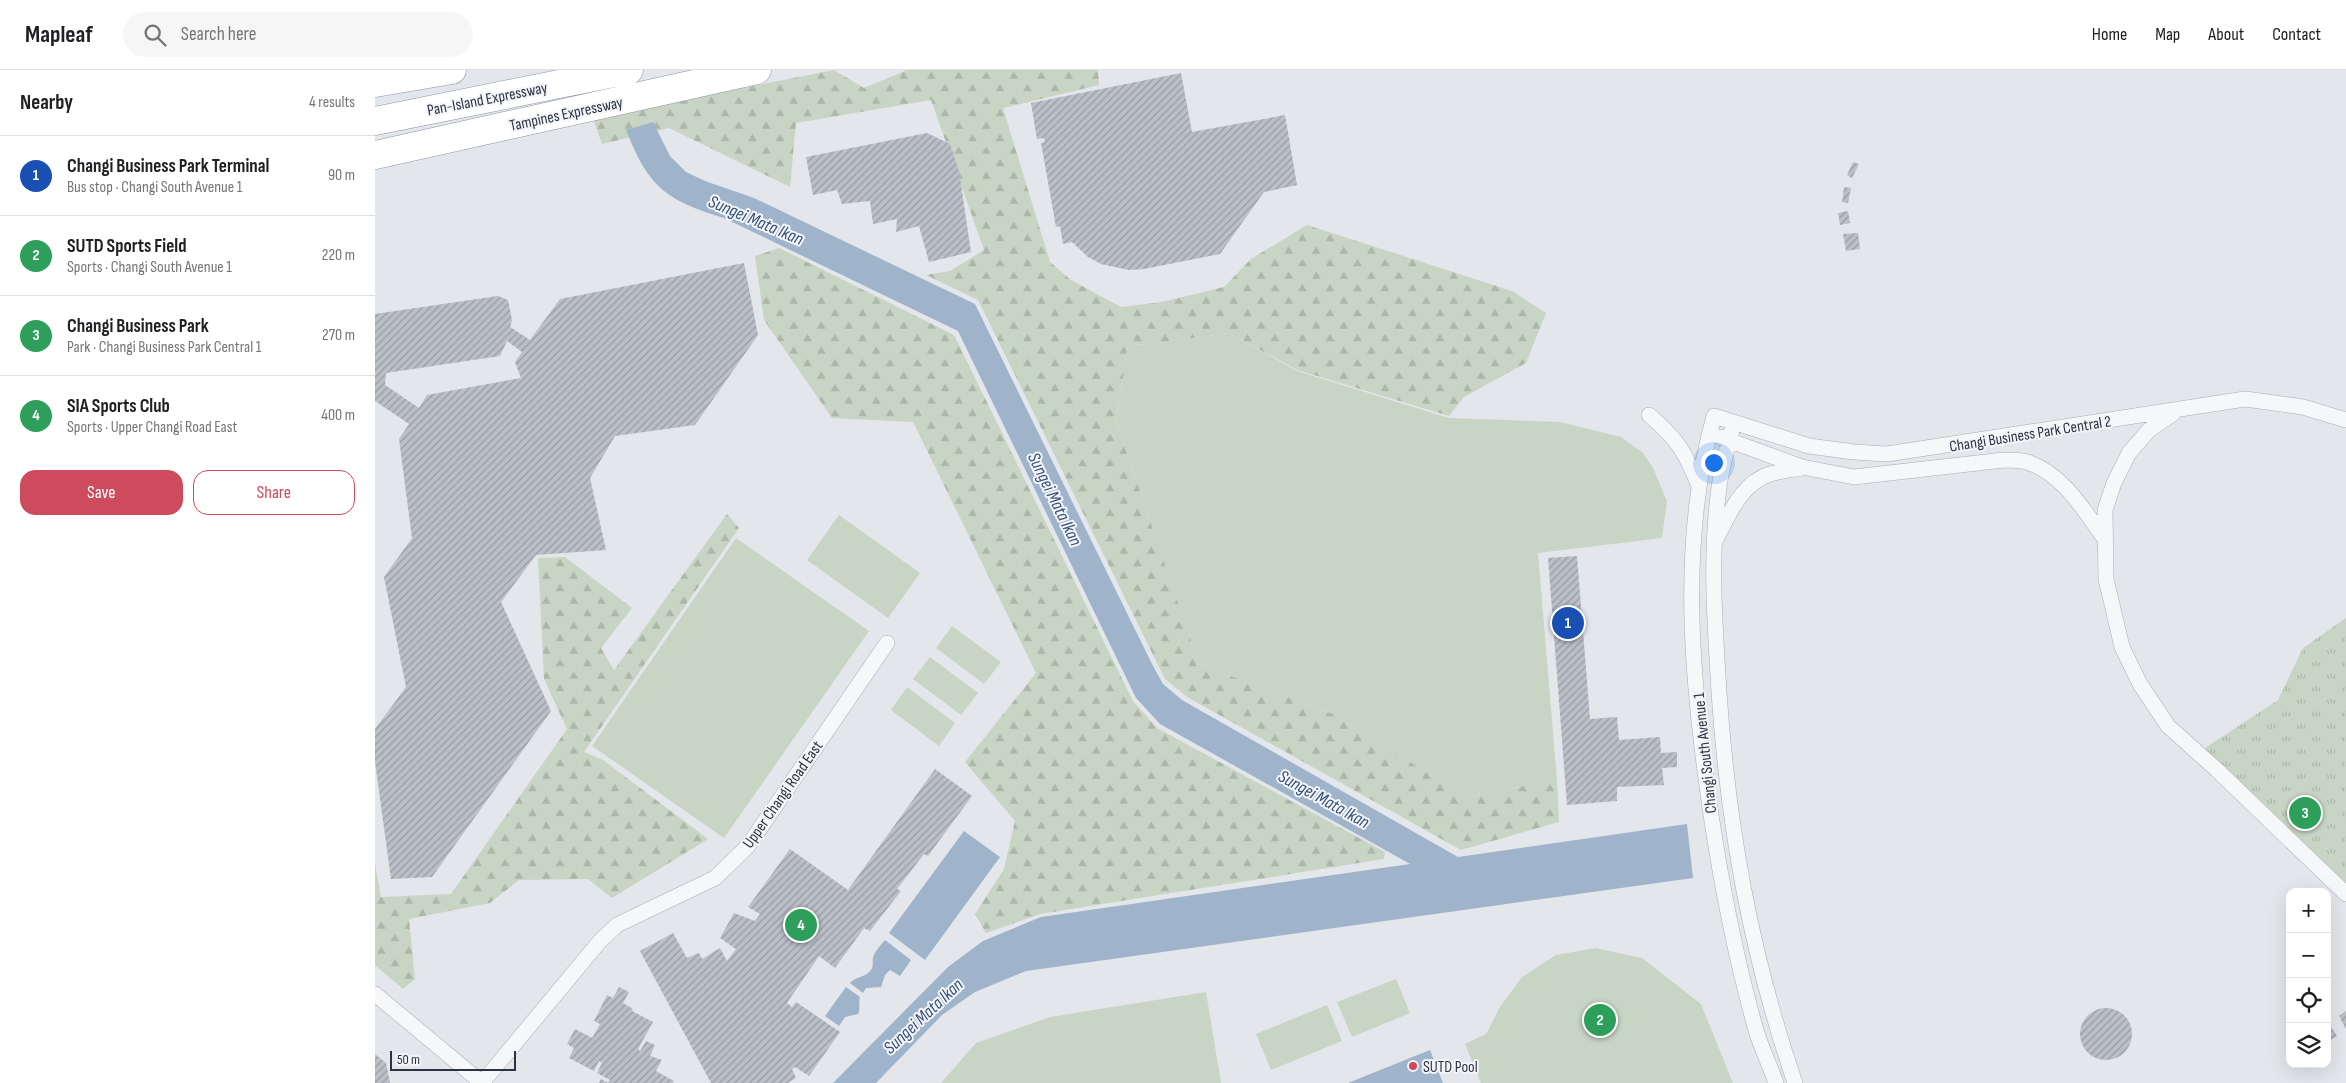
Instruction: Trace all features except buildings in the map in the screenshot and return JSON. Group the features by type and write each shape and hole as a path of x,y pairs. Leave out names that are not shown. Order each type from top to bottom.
{"highway":[{"path":"375,83 452,70"},
{"name":"Pan-Island Expressway","path":"375,121 629,70"},
{"name":"Tampines Expressway","path":"375,155 757,70"}],"street":[{"name":"Changi Business Park Central 2","path":"1715,416 1809,446 1887,454 2180,410 2214,402 2245,399 2303,407 2346,420"},
{"path":"2180,410 2149,430 2129,453 2114,483 2105,510 2105,579 2122,647 2139,684 2167,726 2217,770 2346,894"},
{"path":"1649,415 1672,435 1682,449 1699,486"},
{"name":"Changi South Avenue 1","path":"1715,416 1699,486 1692,606 1703,755 1726,900 1757,1031 1777,1083"},
{"name":"Changi South Avenue 1","path":"1734,422 1718,494 1713,545 1713,607 1723,753 1745,903 1775,1024 1795,1083"},
{"name":"Changi Business Park Central 2","path":"1710,433 1802,467 1853,477 1965,463 2004,460 2026,462 2042,469 2060,483 2079,503 2104,538"},
{"name":"Changi South Avenue 1","path":"1713,545 1737,499 1751,484 1768,474 1802,467"},
{"name":"Upper Changi Road East","path":"482,1083 599,941 617,925 715,878 747,846 887,643"},
{"path":"375,994 482,1083"}],"green space":[{"path":"834,70 864,88 907,70 1098,70 1099,85 1003,108 1050,262 1071,280 1121,307 1162,302 1224,287 1251,259 1307,225 1512,291 1546,313 1526,363 1464,397 1449,416 1297,370 1229,333 1152,344 1128,345 1116,421 1199,664 1333,714 1466,797 1557,780 1559,822 1461,850 1187,697 1165,679 978,300 926,275 950,271 984,250 931,100 796,123 790,187 669,128 602,144 593,118"},
{"path":"779,248 954,335 1133,701 1157,728 1385,852 1384,859 1040,914 986,933 975,914 1004,869 1015,821 965,762 1036,673 913,422 832,418 764,320 755,256"},
{"path":"1229,333 1297,371 1449,418 1560,422 1621,437 1643,453 1653,468 1667,501 1662,538 1538,553 1557,780 1466,797 1333,714 1199,664 1116,421 1128,345 1152,344"},
{"path":"727,514 739,528 584,752 603,760 708,839 612,898 588,879 519,880 490,903 409,919 415,979 403,989 375,965 375,864 381,897 451,894 567,729 544,679 538,558 565,557 632,608 601,648 614,670"},
{"path":"839,515 920,573 888,618 807,560"},
{"path":"736,538 869,631 724,838 592,746"},
{"path":"2346,618 2346,893 2199,752 2278,700 2303,648"},
{"path":"952,626 1001,662 984,684 936,648"},
{"path":"930,657 978,693 961,715 913,679"},
{"path":"907,687 955,723 939,746 891,710"},
{"path":"1596,948 1642,958 1701,1004 1733,1083 1481,1083 1465,1044 1486,1034 1500,1007 1522,977 1556,955"},
{"path":"1396,979 1410,1013 1352,1037 1337,1002"},
{"path":"1206,992 1221,1083 941,1083 976,1043 1050,1017"},
{"path":"1327,1005 1342,1041 1271,1070 1256,1034"}],"water":[{"name":"Sungei Mata Ikan","path":"653,122 670,156 686,172 705,181 754,198 975,304 1152,664 1163,684 1182,700 1458,857 1687,824 1693,878 1026,971 975,992 942,1015 876,1083 833,1083 948,967 983,941 1041,917 1410,864 1160,724 1136,698 958,331 724,218 687,205 674,198 652,179 634,150 626,130"},
{"path":"964,831 1000,857 925,960 889,933"},
{"path":"885,940 911,960 900,976 890,970 885,975 881,987 866,988 863,993 850,983 871,970 875,953"},
{"path":"846,987 860,997 859,1010 858,1014 845,1017 839,1026 825,1016"},
{"name":"SUTD Pool","path":"1430,1050 1443,1083 1348,1083"}],"place":[{"name":"Changi Business Park Terminal","path":"1568,623"},
{"name":"Changi Business Park","path":"2305,813"},
{"name":"SIA Sports Club","path":"801,925"},
{"name":"SUTD Sports Field","path":"1600,1020"},
{"name":"SUTD Pool","path":"1413,1066"}]}
